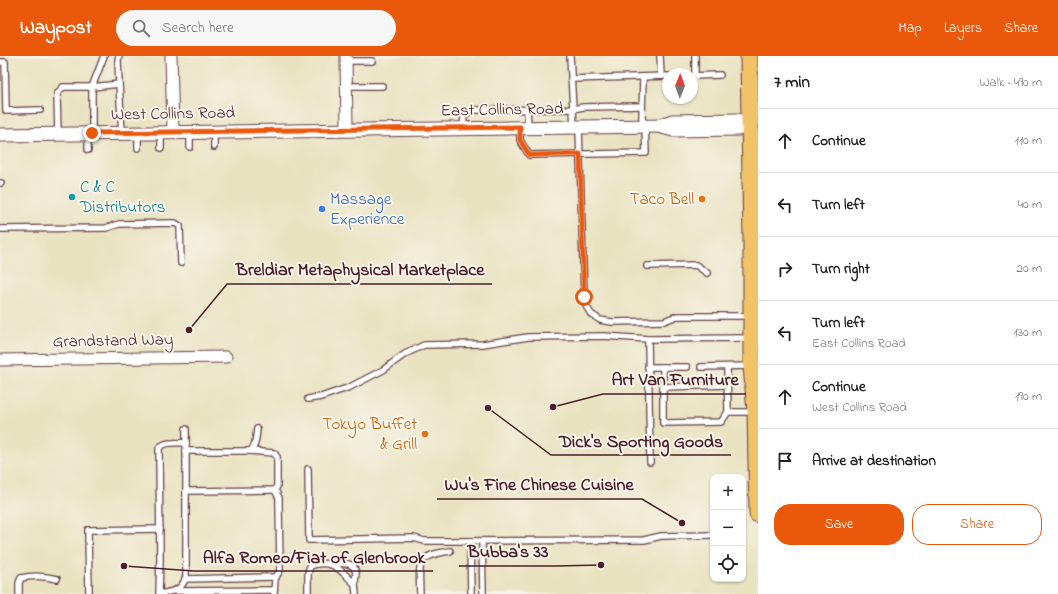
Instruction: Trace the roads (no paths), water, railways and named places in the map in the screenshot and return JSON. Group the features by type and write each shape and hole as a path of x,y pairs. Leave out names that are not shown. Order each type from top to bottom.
{"main road":[{"path":"749,56 754,131 758,142"},
{"path":"754,126 752,366 756,412 758,514"}],"street":[{"path":"167,132 171,56"},
{"path":"346,58 346,130"},
{"name":"East Collins Road","path":"346,130 651,126 672,121 730,120 738,120 754,126"},
{"name":"West Collins Road","path":"0,135 346,130"},
{"name":"Grandstand Way","path":"0,360 226,357"}],"lane":[{"path":"88,150 92,87 104,56"},
{"path":"119,56 122,133"},
{"path":"570,56 573,109 580,154 584,297 586,306 591,314 600,320 612,322 664,321 677,316 752,316"},
{"path":"571,79 660,76 660,56"},
{"path":"694,68 695,56"},
{"path":"346,58 372,61"},
{"path":"0,62 5,62 6,111 40,110"},
{"path":"698,76 720,75"},
{"path":"527,109 520,140 529,155 646,153 651,126 642,118 643,77"},
{"path":"58,134 57,94 63,87 92,87 119,84"},
{"path":"346,86 382,86"},
{"path":"463,128 464,115 474,110 573,109 583,107 642,106"},
{"path":"161,148 167,132"},
{"path":"190,132 190,147"},
{"path":"214,132 214,147"},
{"path":"138,133 138,148"},
{"path":"0,229 100,228 119,224 176,223 179,224 180,228 181,263"},
{"path":"647,266 696,265 706,273"},
{"path":"308,399 321,397 350,387 383,370 405,354 424,345 483,344 528,337 603,336 648,339 752,338"},
{"path":"648,339 650,462"},
{"path":"701,367 752,366"},
{"path":"648,367 688,367"},
{"path":"663,367 663,423 722,422 728,412 727,367"},
{"path":"663,387 728,385"},
{"path":"728,412 756,412"},
{"path":"186,429 186,443 186,450 186,491 185,579 183,585 179,589 159,594 159,448 167,443 186,443"},
{"path":"250,451 253,449 257,430"},
{"path":"173,591 274,592 276,577 280,570 281,545 279,498 275,490 277,486 277,457 274,452 186,450"},
{"path":"308,469 309,540 414,538 424,541 644,540 661,536 710,535"},
{"path":"186,491 275,490"},
{"path":"89,594 88,530 160,529"},
{"path":"470,541 471,594"},
{"path":"482,541 483,594"},
{"path":"420,594 419,574 421,564 425,558 432,554 450,551"},
{"path":"308,594 308,573 310,566 318,563 330,563 349,564 354,567 356,573 356,594"},
{"path":"330,563 337,566 356,584"},
{"path":"19,594 19,583 21,578 46,576 58,579"},
{"path":"185,579 276,577"}],"place":[{"name":"C & C Distributors","path":"72,197"},
{"name":"Taco Bell","path":"702,199"},
{"name":"Massage Experience","path":"322,209"},
{"name":"Breldiar Metaphysical Marketplace","path":"189,330"},
{"name":"Art Van Furniture","path":"553,407"},
{"name":"Dick's Sporting Goods","path":"488,408"},
{"name":"Tokyo Buffet & Grill","path":"425,434"},
{"name":"Wu's Fine Chinese Cuisine","path":"682,523"},
{"name":"Bubba's 33","path":"601,565"},
{"name":"Alfa Romeo/Fiat of Glenbrook","path":"124,566"}]}
